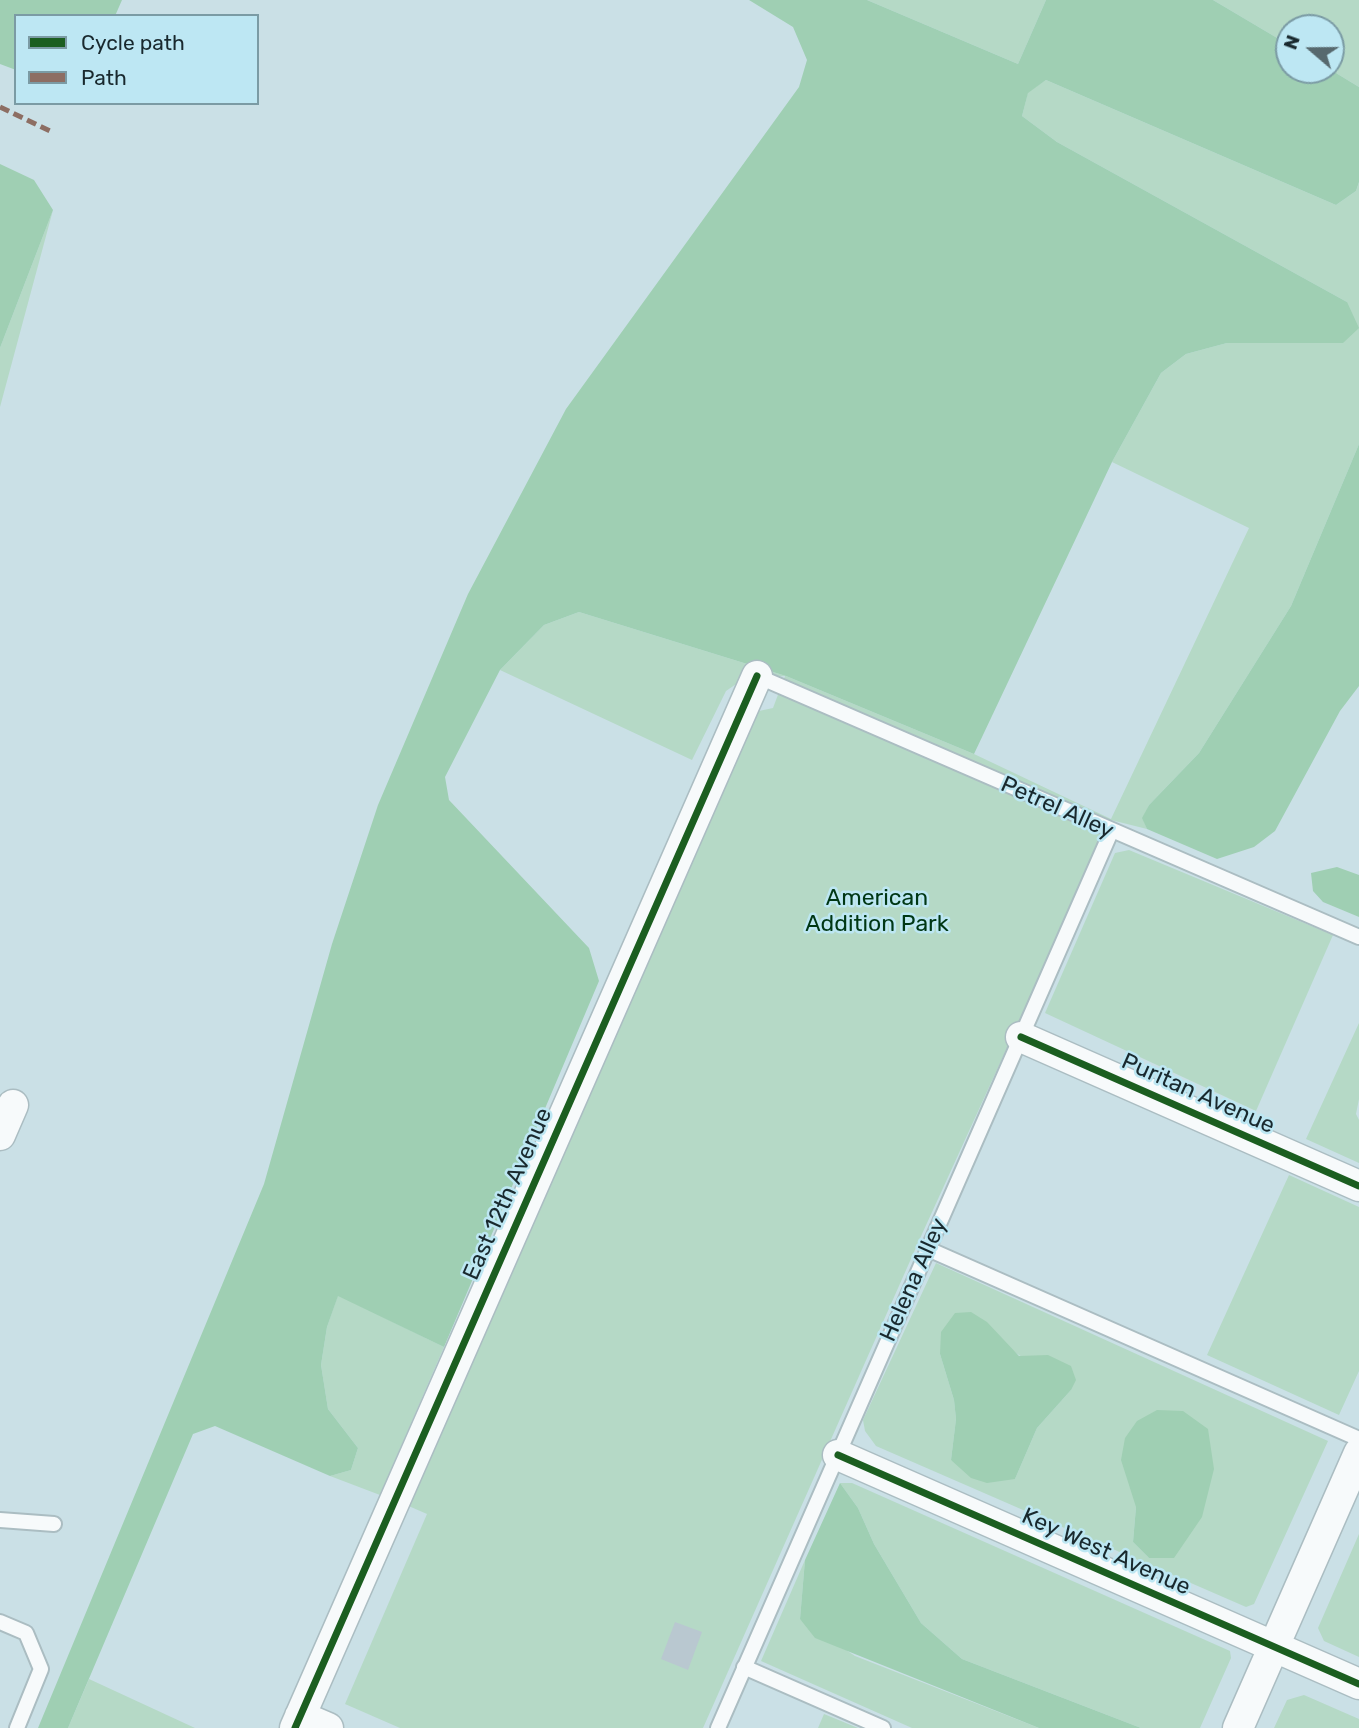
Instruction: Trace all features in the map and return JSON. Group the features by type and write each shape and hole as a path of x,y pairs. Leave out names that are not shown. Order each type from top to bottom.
{"street":[{"name":"East 12th Avenue","path":"298,1722 757,676"},
{"name":"Puritan Avenue","path":"1021,1037 1359,1186"},
{"path":"0,1135 13,1105"},
{"path":"1238,1728 1359,1453"},
{"name":"Key West Avenue","path":"838,1455 1359,1684"},
{"path":"298,1722 328,1728"}],"lane":[{"name":"Petrel Alley","path":"757,676 1111,832 1359,937"},
{"name":"Helena Alley","path":"718,1728 1111,832"},
{"path":"928,1249 1359,1439"},
{"path":"0,1520 54,1524"},
{"path":"0,1622 26,1633 41,1670 17,1728"},
{"path":"744,1667 883,1728"}],"green space":[{"path":"0,0 122,0 116,14 14,14 14,69 0,64"},
{"path":"749,0 867,0 1018,64 1046,0 1213,0 1275,37 1275,84 1345,84 1345,78 1359,87 1359,182 1356,191 1336,205 1046,80 1028,93 1022,116 1057,142 1347,302 1359,328 1343,343 1227,343 1186,354 1161,373 1112,462 974,754 786,676 579,612 544,625 500,670 445,777 449,800 589,948 599,981 444,1347 338,1296 327,1327 321,1365 328,1409 358,1448 351,1470 330,1476 215,1426 193,1434 68,1728 38,1728 264,1184 332,944 378,805 468,594 566,409 799,87 807,60 793,27"},
{"path":"867,0 1046,0 1018,64"},
{"path":"1213,0 1359,0 1359,87 1345,78 1345,14 1275,14 1275,37"},
{"name":"American Addition Park","path":"1046,80 1336,205 1356,191 1359,182 1359,444 1291,606 1199,753 1149,805 1143,818 1147,829 1111,820 922,1234 703,1728 400,1728 345,1704 427,1514 404,1504 744,726 759,711 773,708 785,676 742,680 726,691 692,760 500,670 544,625 579,612 786,676 974,754 1111,819 1249,528 1112,462 1161,373 1186,354 1227,343 1343,343 1347,302 1057,142 1022,116 1028,92"},
{"path":"0,164 34,180 53,210 0,348"},
{"path":"53,210 0,407 0,348"},
{"path":"1359,444 1359,686 1340,711 1275,831 1254,847 1217,859 1147,829 1142,818 1149,805 1199,753 1291,606"},
{"path":"1129,850 1333,935 1256,1111 1045,1013 1115,853"},
{"path":"1337,867 1359,875 1359,917 1323,902 1313,891 1311,873"},
{"path":"1359,1023 1359,1099 1356,1114 1359,1120 1359,1163 1306,1139"},
{"path":"1289,1175 1359,1207 1359,1371 1339,1415 1207,1355"},
{"path":"936,1263 1328,1441 1254,1604 1246,1607 876,1446 865,1431 863,1420","holes":["1010,1349 1071,1390 1037,1428 1015,1479 951,1460 956,1419 954,1400 940,1354","1136,1507 1149,1558 1133,1542"]},
{"path":"338,1295 444,1347 380,1495 330,1476 351,1470 358,1448 328,1409 321,1365 327,1327"},
{"path":"971,1312 987,1322 1019,1356 1048,1355 1071,1366 1076,1380 1071,1390 1037,1428 1015,1479 987,1483 971,1478 951,1460 956,1419 954,1400 940,1354 941,1332 955,1313"},
{"path":"1157,1410 1183,1411 1208,1429 1214,1469 1202,1517 1174,1558 1149,1558 1133,1542 1136,1507 1121,1460 1125,1438 1137,1421"},
{"path":"840,1483 852,1483 1230,1651 1231,1658 1200,1728 1141,1728 962,1659 921,1623 874,1544 858,1508"},
{"path":"840,1483 858,1508 874,1544 921,1623 962,1659 1141,1728 1039,1728 815,1638 800,1619 805,1560"},
{"path":"1359,1534 1359,1657 1324,1641 1318,1628"},
{"path":"805,1560 800,1619 855,1656 1039,1728 912,1728 761,1661"},
{"path":"89,1679 195,1728 68,1728"},
{"path":"1304,1695 1359,1719 1359,1728 1274,1728 1287,1700"},
{"path":"824,1714 858,1728 818,1728"}],"building":[{"path":"675,1622 702,1632 688,1670 661,1659"}],"marked path":[{"path":"0,107 50,131"}],"cycle path":[{"path":"295,1728 757,676"},
{"path":"1021,1037 1359,1186"},
{"path":"838,1455 1359,1684"}]}
